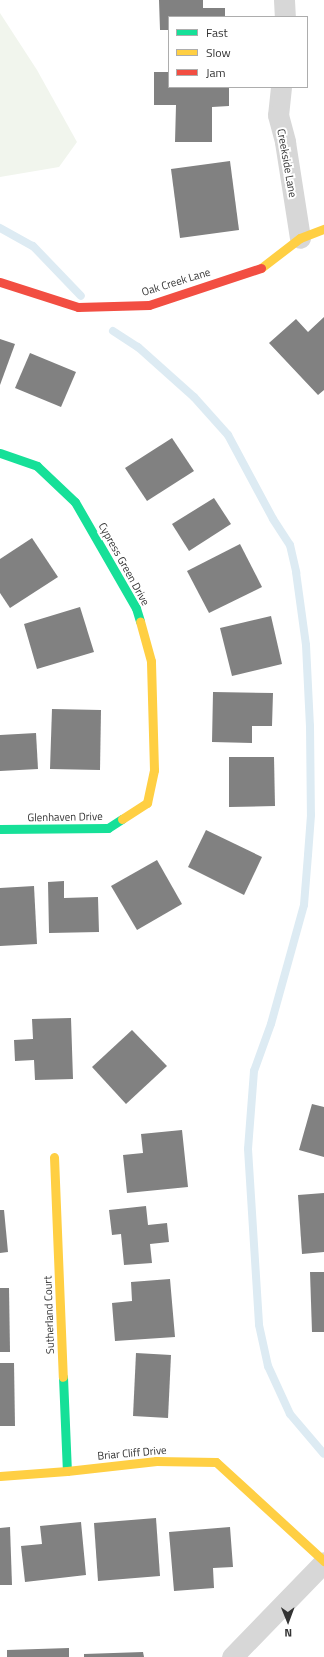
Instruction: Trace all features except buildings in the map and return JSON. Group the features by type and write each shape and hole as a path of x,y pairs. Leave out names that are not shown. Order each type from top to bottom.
{"street":[{"path":"284,0 285,16"},
{"name":"Creekside Lane","path":"281,88 278,115 285,142 300,238"},
{"name":"Oak Creek Lane","path":"0,282 78,307 149,305 264,267 300,238 324,229"},
{"name":"Cypress Green Drive","path":"0,453 37,466 75,502 136,608 151,662 154,770 147,803"},
{"name":"Glenhaven Drive","path":"0,829 108,828 147,803"},
{"name":"Sutherland Court","path":"54,1157 67,1471"},
{"name":"Briar Cliff Drive","path":"0,1476 67,1471 156,1461 216,1462 324,1562"},
{"path":"232,1657 324,1562"}],"shaded area":[{"path":"0,13 37,70 77,142 59,167 0,177"}],"waterway":[{"path":"0,228 33,246 81,296"},
{"path":"113,331 138,347 194,397 228,435 273,519 290,545 296,572 306,645 310,726 311,815 304,905 271,1024 254,1071 248,1149 259,1325 268,1366 290,1414 324,1454"}],"traffic: fast":[{"path":"0,453 37,466 75,502 136,608 140,621"},
{"path":"0,829 108,828 122,819"},
{"path":"63,1377 67,1471"}],"traffic: slow":[{"path":"261,268 300,238 324,229"},
{"path":"122,819 147,803 154,770 151,661 140,621"},
{"path":"54,1157 63,1377"},
{"path":"0,1476 67,1471 156,1461 216,1462 324,1561"}],"traffic: jam":[{"path":"0,282 78,307 149,305 261,268"}]}
